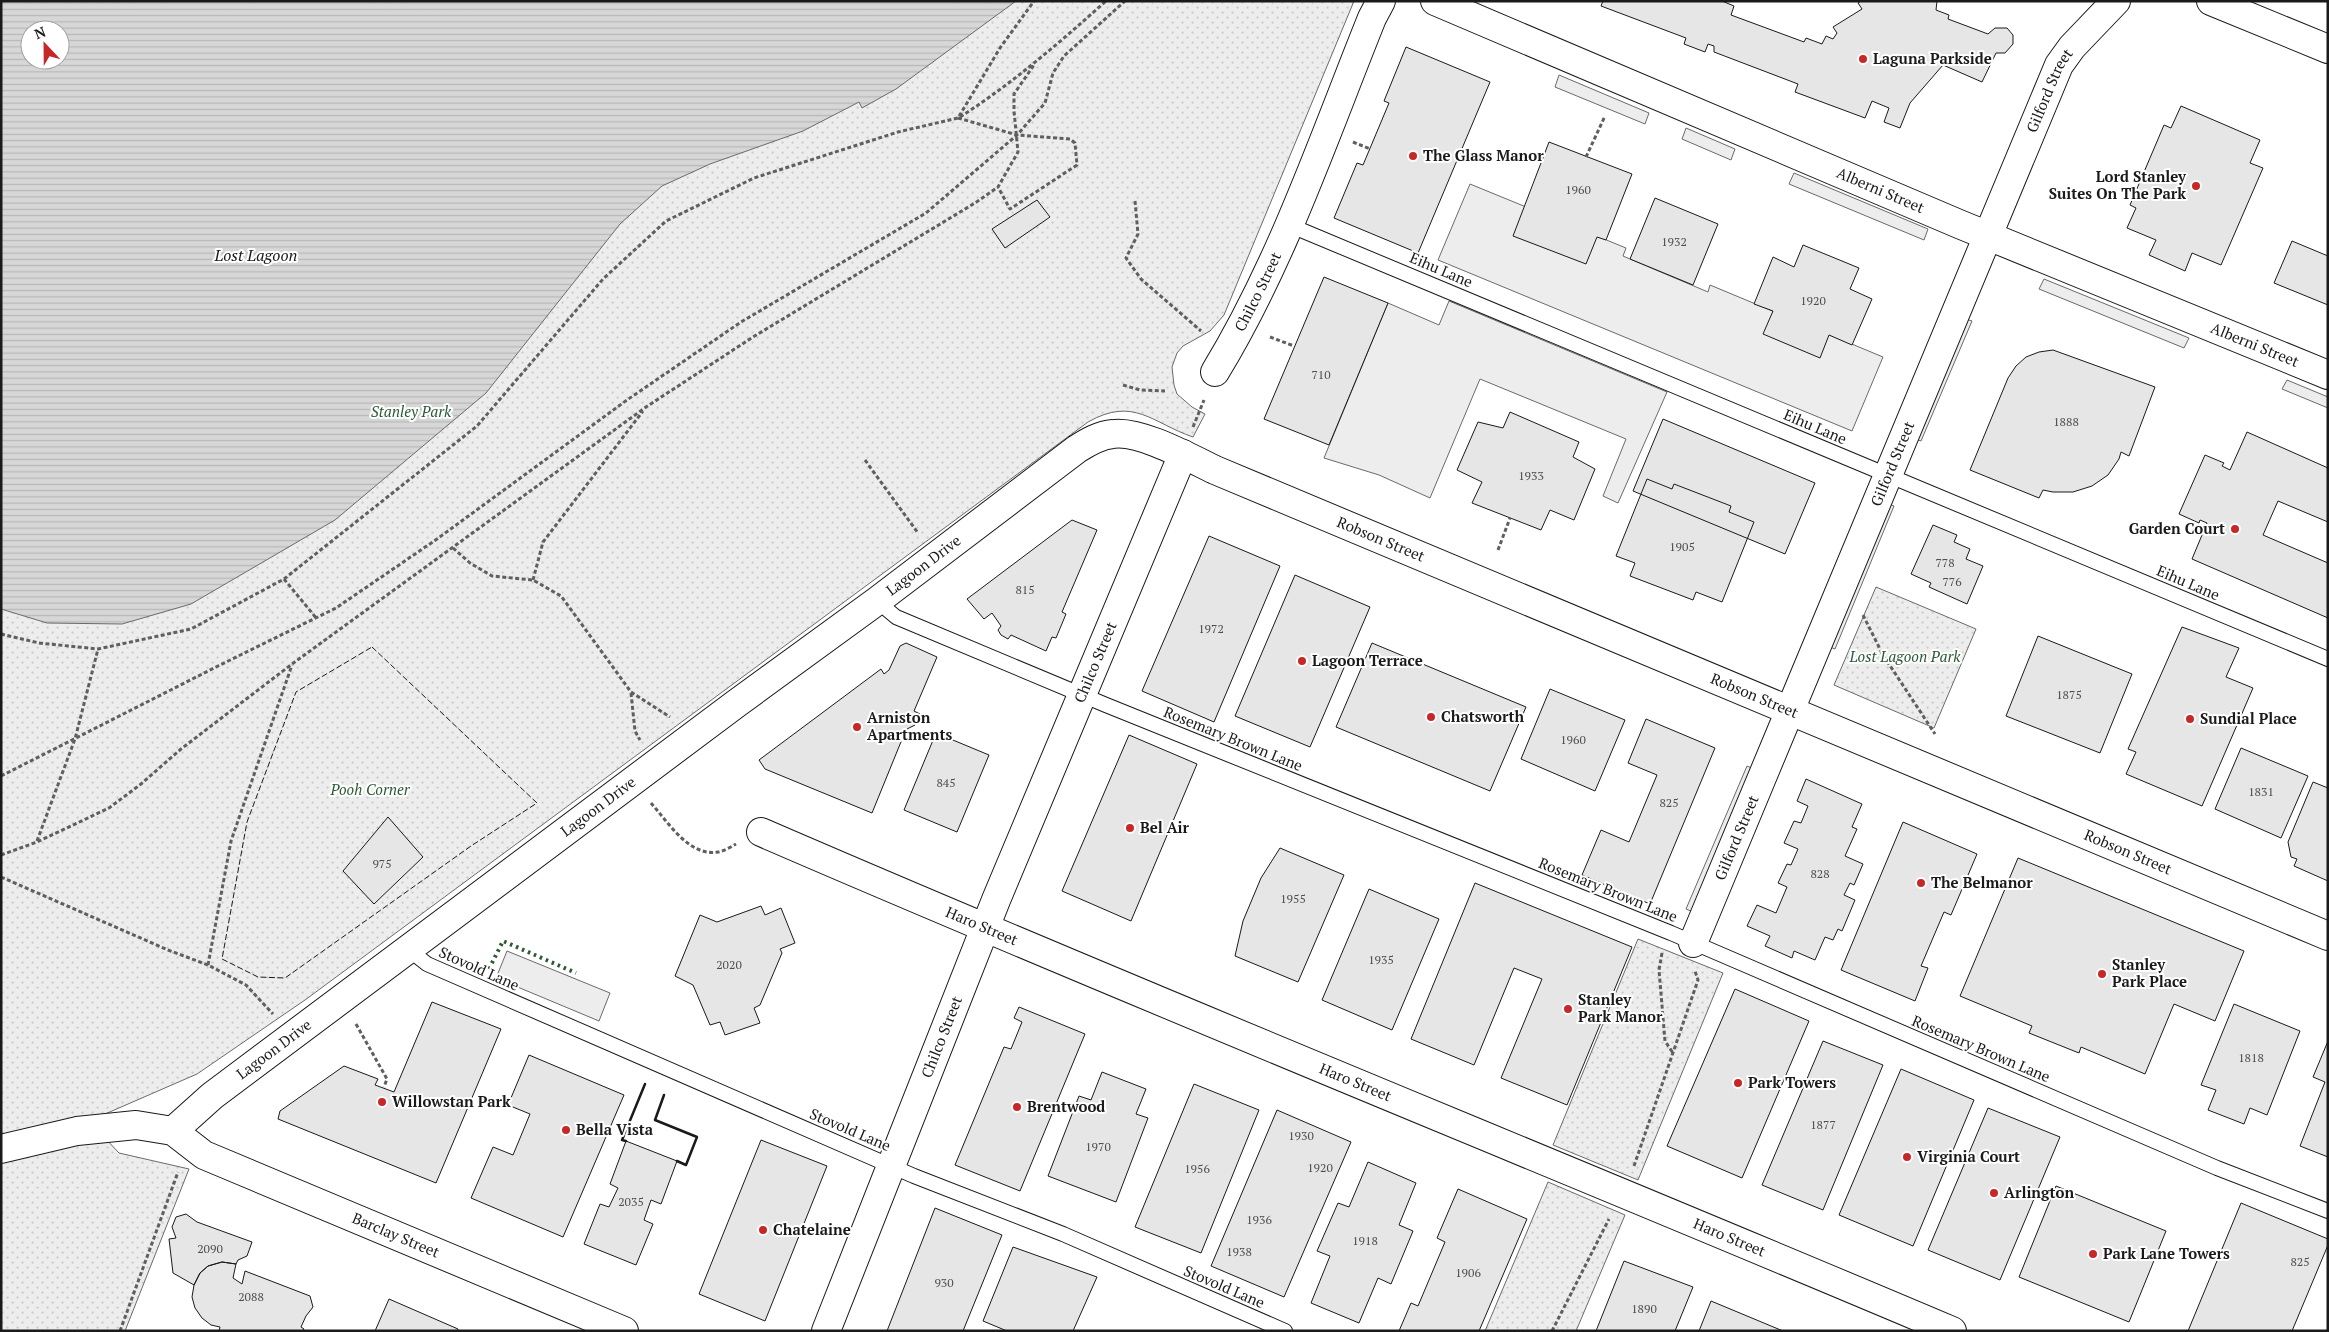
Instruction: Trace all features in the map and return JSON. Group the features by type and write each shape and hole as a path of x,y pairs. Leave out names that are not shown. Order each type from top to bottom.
{"main road":[{"name":"Chilco Street","path":"1215,372 1236,337 1289,225 1374,13 1381,1"},
{"name":"Alberni Street","path":"1435,1 2328,376"},
{"name":"Gilford Street","path":"1682,938 1790,710 2059,65 2072,47 2116,1"},
{"path":"2211,1 2328,49"},
{"name":"Lagoon Drive","path":"173,1131 212,1096 737,703 877,601 1077,449 1097,438 1112,434 1131,435 1182,454"},
{"name":"Chilco Street","path":"826,1331 985,929 1182,454"},
{"name":"Robson Street","path":"1182,454 1215,470 2328,936"},
{"name":"Haro Street","path":"761,832 985,929 1622,1191 1952,1331"},
{"path":"1,1149 77,1131 136,1124 173,1131"},
{"name":"Barclay Street","path":"173,1131 204,1155 624,1331"}],"lane":[{"name":"Eihu Lane","path":"1289,225 2328,659"},
{"name":"Rosemary Brown Lane","path":"877,601 896,617 1083,696 1682,938 2233,1175 2328,1211"},
{"name":"Stovold Lane","path":"408,949 427,964 914,1176 1063,1234 1285,1331"}],"path":[{"path":"958,118 1000,48 1034,1"},
{"path":"1,634 39,643 98,649 191,629 284,579 477,426 603,279 666,221 754,178 898,132 958,118 993,96 1034,65 1106,1"},
{"path":"1,776 218,666 317,620 437,539 620,406 741,322 926,213 1017,135 1045,103 1053,73 1064,56 1125,1"},
{"path":"1,855 37,842 109,808 141,784 181,749 292,664 646,408 753,337 975,203 998,187 1018,152 1014,94 1034,65"},
{"path":"1586,156 1604,116"},
{"path":"958,118 1017,135 1070,139 1075,143 1078,150 1078,165 1010,210 998,187"},
{"path":"1353,142 1370,148"},
{"path":"1135,201 1138,234 1126,258 1141,279 1201,332"},
{"path":"1270,337 1294,346"},
{"path":"1182,454 1215,372"},
{"path":"1123,385 1140,390 1165,391"},
{"path":"533,580 543,542 646,408"},
{"path":"865,460 922,538"},
{"path":"1498,550 1510,518"},
{"path":"453,548 470,563 492,576 533,580 561,596 631,692 675,720"},
{"path":"284,579 317,620"},
{"path":"1859,607 1883,655 1935,734"},
{"path":"37,842 75,739 98,649"},
{"path":"208,964 231,841 292,664"},
{"path":"631,692 635,731 643,746"},
{"path":"646,798 688,843 696,848 717,852"},
{"path":"1,877 168,950 208,964 246,985 277,1017"},
{"path":"1633,1167 1674,1054 1698,980 1682,938 1661,956 1659,970 1666,1040 1674,1054"},
{"path":"355,1024 387,1079 384,1087"},
{"path":"120,1331 175,1177 182,1166"},
{"path":"1552,1331 1610,1218"}],"shaded area":[{"path":"1559,75 1649,113 1645,124 1555,87"},
{"path":"1686,128 1735,149 1731,160 1682,139"},
{"path":"1794,173 1928,229 1924,240 1789,184"},
{"path":"1470,184 1626,248 1623,256 1708,292 1710,285 1883,357 1852,431 1438,260"},
{"path":"2044,279 2189,338 2184,348 2039,289"},
{"path":"1449,301 1667,392 1618,503 1603,496 1626,439 1480,379 1430,498 1379,475 1324,458 1388,303 1439,325"},
{"path":"1963,318 1972,321 1921,441 1913,438"},
{"path":"2287,380 2328,397 2328,408 2282,389"},
{"path":"1884,502 1894,506 1835,649 1825,645"},
{"path":"1747,766 1754,769 1693,912 1686,909"},
{"path":"507,951 610,993 599,1021 496,978"}],"green space":[{"name":"Stanley Park","path":"1,1 1354,1 1224,315 1210,331 1183,346 1177,353 1172,367 1177,394 1192,407 1205,414 1193,437 1142,414 1131,412 1118,411 1088,422 305,1000 197,1074 89,1121 119,1153 189,1169 125,1331 1,1331"},
{"name":"Lost Lagoon Park","path":"1876,587 1976,629 1934,728 1834,685"},
{"path":"1638,939 1723,973 1638,1180 1553,1145"},
{"path":"1548,1182 1625,1215 1576,1331 1485,1331"}],"water":[{"name":"Lost Lagoon","path":"1,1 1016,1 896,89 862,108 859,102 803,131 710,164 662,186 620,224 486,393 335,520 191,604 122,624 47,623 1,609"}],"building":[{"name":"Laguna Parkside","path":"1603,1 1722,1 1734,6 1731,15 1804,42 1806,38 1822,44 1826,36 1833,39 1837,33 1833,27 1862,9 1858,3 1861,1 1937,1 1936,10 1949,15 1948,19 1988,34 1995,28 2007,28 2013,35 2013,44 2005,53 1996,53 1982,82 1943,65 1910,103 1900,128 1884,122 1889,108 1872,101 1865,118 1795,92 1798,84 1714,52 1714,46 1708,44 1705,52 1684,44 1686,38 1601,6"},
{"name":"The Glass Manor","path":"1406,47 1490,82 1418,253 1334,218 1357,163 1363,165 1389,103 1384,101"},
{"name":"Lord Stanley Suites On The Park","path":"2181,106 2260,140 2250,163 2263,168 2221,265 2192,253 2185,271 2149,255 2156,240 2127,228 2136,208 2130,205 2164,125 2171,128"},
{"path":"1549,142 1632,174 1606,240 1597,237 1586,264 1513,236"},
{"path":"1655,198 1718,224 1693,285 1630,259"},
{"path":"1037,200 1050,217 1005,248 992,229"},
{"path":"2292,241 2328,256 2328,305 2274,283"},
{"path":"1803,245 1859,268 1850,289 1872,299 1852,345 1829,335 1820,358 1763,334 1773,311 1754,304 1773,257 1794,267"},
{"path":"1324,277 1388,303 1329,445 1264,419"},
{"path":"2053,350 2155,387 2129,456 2121,452 2119,459 2108,475 2092,486 2073,492 2043,490 2039,498 1970,470 2008,378 2016,366 2026,357 2039,352"},
{"path":"1510,412 1579,442 1573,457 1595,469 1574,520 1550,510 1541,530 1472,503 1482,482 1457,470 1478,422 1503,428"},
{"path":"1663,419 1815,483 1785,554 1633,491"},
{"name":"Garden Court","path":"2247,432 2328,468 2328,522 2278,501 2263,535 2328,563 2328,618 2192,559 2207,523 2200,520 2199,523 2179,514 2205,455 2224,463 2222,466 2230,470"},
{"path":"1647,479 1672,489 1674,484 1731,506 1729,512 1754,522 1722,602 1696,592 1693,600 1630,576 1635,563 1616,556"},
{"path":"1072,520 1097,530 1062,612 1066,614 1056,638 1052,637 1046,651 1011,635 1008,639 1001,635 998,630 1001,626 992,613 984,619 967,599"},
{"path":"1933,525 1957,535 1954,542 1970,549 1966,559 1983,566 1967,604 1929,587 1931,583 1911,574"},
{"path":"1209,536 1280,566 1214,722 1142,691"},
{"name":"Lagoon Terrace","path":"1295,575 1370,607 1310,747 1235,716"},
{"name":"Sundial Place","path":"2182,627 2239,648 2226,677 2253,688 2202,806 2126,774 2136,752 2128,749"},
{"path":"2038,636 2132,674 2100,753 2006,716"},
{"name":"Arniston Apartments","path":"906,643 937,657 914,711 920,714 915,725 905,732 872,813 765,769 759,760 881,669 884,674 889,670 900,646"},
{"name":"Chatsworth","path":"1372,643 1526,707 1490,791 1336,727"},
{"path":"1550,689 1625,720 1595,791 1521,759"},
{"path":"1646,719 1715,748 1650,904 1582,875 1601,830 1629,842 1657,775 1628,763"},
{"path":"936,733 989,755 957,832 904,810"},
{"name":"Bel Air","path":"1129,735 1197,764 1131,921 1062,891"},
{"path":"2241,748 2308,776 2281,838 2215,809"},
{"path":"1806,779 1862,804 1852,827 1857,829 1845,856 1863,864 1854,885 1850,883 1844,895 1855,900 1842,931 1838,929 1833,940 1825,937 1815,960 1794,951 1792,958 1765,946 1770,936 1747,926 1757,905 1776,913 1787,887 1778,883 1787,864 1791,865 1798,849 1784,843 1794,821 1801,823 1808,806 1797,801"},
{"path":"2313,782 2328,788 2328,881 2294,866 2297,859 2291,857 2288,842"},
{"path":"388,817 423,857 374,904 343,871"},
{"name":"The Belmanor","path":"1903,822 1977,854 1951,915 1944,912 1921,966 1928,968 1915,1001 1841,970"},
{"path":"1280,848 1344,875 1298,982 1235,956 1243,921 1261,878"},
{"name":"Stanley Park Place","path":"2018,858 2244,951 2215,1021 2174,1004 2145,1074 2081,1047 2079,1053 2029,1033 2032,1026 1960,996"},
{"name":"Stanley Park Manor","path":"1475,883 1632,947 1567,1105 1501,1078 1542,979 1514,968 1474,1065 1411,1039"},
{"path":"1369,889 1439,919 1392,1030 1322,1000"},
{"path":"761,906 765,915 781,908 795,943 780,949 782,953 760,1005 754,1008 760,1023 725,1035 720,1022 710,1025 693,985 675,976 700,915 717,922"},
{"name":"Park Towers","path":"1735,989 1809,1021 1742,1178 1667,1146"},
{"name":"Willowstan Park","path":"432,1002 501,1029 436,1183 278,1119 280,1111 344,1066 378,1079 375,1085 394,1092"},
{"path":"2234,1004 2300,1031 2267,1115 2250,1108 2244,1124 2208,1110 2216,1090 2201,1085"},
{"name":"Brentwood","path":"1019,1007 1085,1034 1020,1191 955,1165 1004,1047 1011,1049 1022,1022 1014,1018"},
{"path":"1823,1041 1883,1065 1823,1210 1762,1185"},
{"path":"2328,1041 2328,1157 2300,1146 2325,1082 2313,1077"},
{"name":"Bella Vista","path":"529,1055 624,1095 563,1237 471,1198 493,1147 513,1155 530,1114 508,1105"},
{"name":"Virginia Court","path":"1901,1069 1974,1100 1913,1246 1839,1215"},
{"path":"1102,1072 1146,1089 1136,1114 1148,1118 1116,1202 1048,1176 1079,1096 1091,1100"},
{"path":"1194,1084 1259,1110 1201,1253 1135,1227"},
{"name":"Arlington","path":"1988,1108 2060,1137 2000,1280 1928,1250"},
{"path":"1277,1110 1351,1142 1284,1297 1211,1266"},
{"name":"Chatelaine","path":"761,1140 827,1166 765,1321 699,1294"},
{"path":"626,1141 677,1161 661,1204 651,1200 644,1220 653,1224 636,1265 584,1244 600,1204 609,1207 618,1188 610,1184"},
{"path":"1368,1162 1416,1183 1399,1225 1413,1231 1391,1284 1378,1278 1359,1323 1311,1303 1330,1256 1317,1251 1338,1203 1349,1207"},
{"name":"Park Lane Towers","path":"2056,1186 2166,1231 2129,1322 2019,1277"},
{"path":"1458,1189 1527,1219 1479,1331 1399,1331 1411,1303 1418,1306 1445,1242 1437,1238"},
{"path":"2241,1203 2328,1239 2328,1245 2292,1331 2188,1331"},
{"path":"935,1208 1002,1235 963,1331 887,1331"},
{"path":"186,1214 197,1222 252,1242 247,1256 238,1260 236,1264 222,1262 208,1266 200,1273 194,1285 173,1273 169,1239 176,1238 172,1227 176,1217"},
{"path":"1013,1247 1097,1277 1073,1331 1007,1331 983,1321"},
{"path":"1624,1261 1693,1287 1675,1331 1596,1331"},
{"path":"222,1262 236,1264 233,1278 242,1284 245,1271 310,1296 313,1307 301,1327 304,1329 303,1331 219,1331 220,1327 211,1325 202,1318 195,1308 192,1297 194,1285 200,1273 208,1266"},
{"path":"389,1299 458,1329 458,1331 375,1331"},
{"path":"1711,1301 1783,1331 1699,1331"}],"hedge":[{"path":"489,969 503,941 576,973"}],"fence":[{"path":"372,647 537,803 471,846 285,978 258,977 222,959 247,822 296,692 372,647"}],"wall":[{"path":"626,1141 622,1140 645,1084"},
{"path":"664,1095 655,1120 697,1137 686,1165 677,1161"}],"place":[{"name":"Laguna Parkside","path":"1863,59"},
{"name":"The Glass Manor","path":"1413,156"},
{"name":"Lord Stanley Suites On The Park","path":"2196,186"},
{"name":"Garden Court","path":"2235,529"},
{"name":"Lagoon Terrace","path":"1302,661"},
{"name":"Chatsworth","path":"1431,717"},
{"name":"Sundial Place","path":"2190,719"},
{"name":"Arniston Apartments","path":"857,727"},
{"name":"Bel Air","path":"1130,828"},
{"name":"The Belmanor","path":"1921,883"},
{"name":"Stanley Park Place","path":"2102,974"},
{"name":"Stanley Park Manor","path":"1568,1009"},
{"name":"Park Towers","path":"1738,1083"},
{"name":"Willowstan Park","path":"382,1102"},
{"name":"Brentwood","path":"1017,1107"},
{"name":"Bella Vista","path":"566,1130"},
{"name":"Virginia Court","path":"1907,1157"},
{"name":"Arlington","path":"1994,1193"},
{"name":"Chatelaine","path":"763,1230"},
{"name":"Park Lane Towers","path":"2093,1254"}],"park label":[{"name":"Pooh Corner","path":"370,790"}]}
